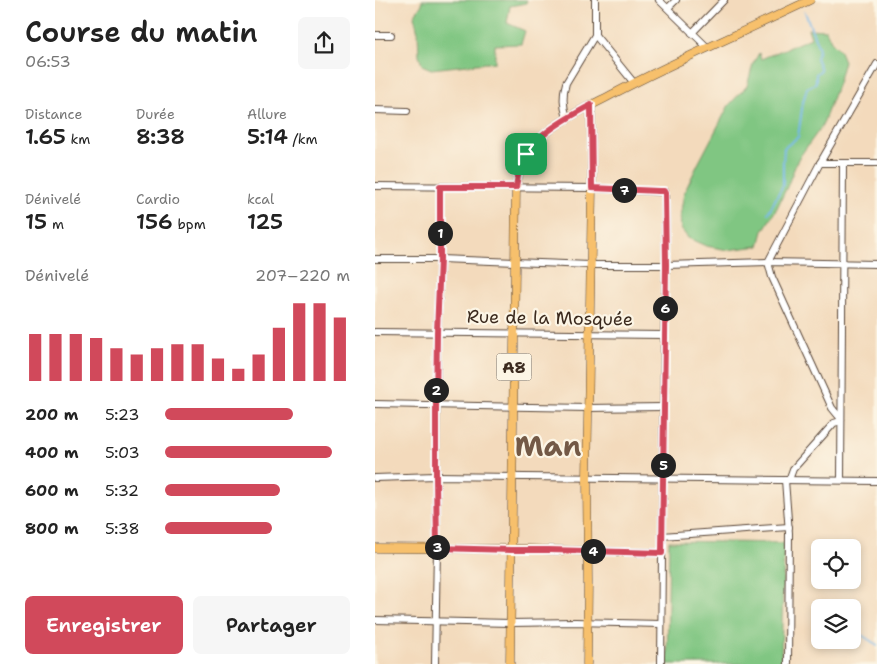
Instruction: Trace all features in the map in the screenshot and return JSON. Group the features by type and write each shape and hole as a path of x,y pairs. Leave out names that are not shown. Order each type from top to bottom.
{"main road":[{"name":"A8","path":"510,664 516,187 519,168 526,154 537,141 567,118 634,82 811,0"},
{"path":"587,664 587,478 592,188 591,105"},
{"path":"375,548 587,551"}],"street":[{"path":"567,118 563,92 566,83 595,35 595,0"},
{"path":"659,0 708,48"},
{"path":"668,8 676,0"},
{"path":"692,33 724,0"},
{"path":"375,35 391,35"},
{"path":"595,35 634,82"},
{"path":"841,420 832,408 771,277 768,262 820,163 877,64"},
{"path":"375,110 407,111"},
{"path":"820,163 877,163"},
{"path":"841,480 843,163"},
{"path":"375,186 592,188 665,192 666,265 661,664"},
{"path":"435,664 437,548 436,405 440,187"},
{"path":"375,259 440,259 590,265 768,262 877,264"},
{"name":"Rue de la Mosquée","path":"375,332 664,335"},
{"path":"375,404 588,408 663,407"},
{"path":"788,664 789,527 787,480 793,469 834,423 841,420"},
{"path":"375,478 436,476 877,481"},
{"path":"662,536 789,527"},
{"path":"587,551 662,553"},
{"path":"375,620 661,624"}],"green space":[{"path":"422,0 527,0 526,3 510,6 507,23 525,31 521,44 495,45 495,62 431,69 422,65 419,56 418,32 414,16 422,4"},
{"path":"808,29 826,30 831,41 839,49 844,61 822,126 798,159 777,208 763,231 759,246 728,250 706,246 688,238 681,229 680,216 684,193 729,105 747,86 753,64 759,53 761,59 811,38"},
{"path":"669,541 784,543 781,664 667,664"}],"waterway":[{"path":"768,213 783,185 784,148 798,137 807,88 816,82 816,74 821,70 816,58 819,49 805,12"},
{"path":"861,635 877,645"}],"district":[{"name":"Man","path":"548,446"}],"route":[{"path":"591,105 592,188 665,192 666,265 662,553 437,548 436,405 440,187 516,187 519,168 526,154 552,128 591,105"}]}
